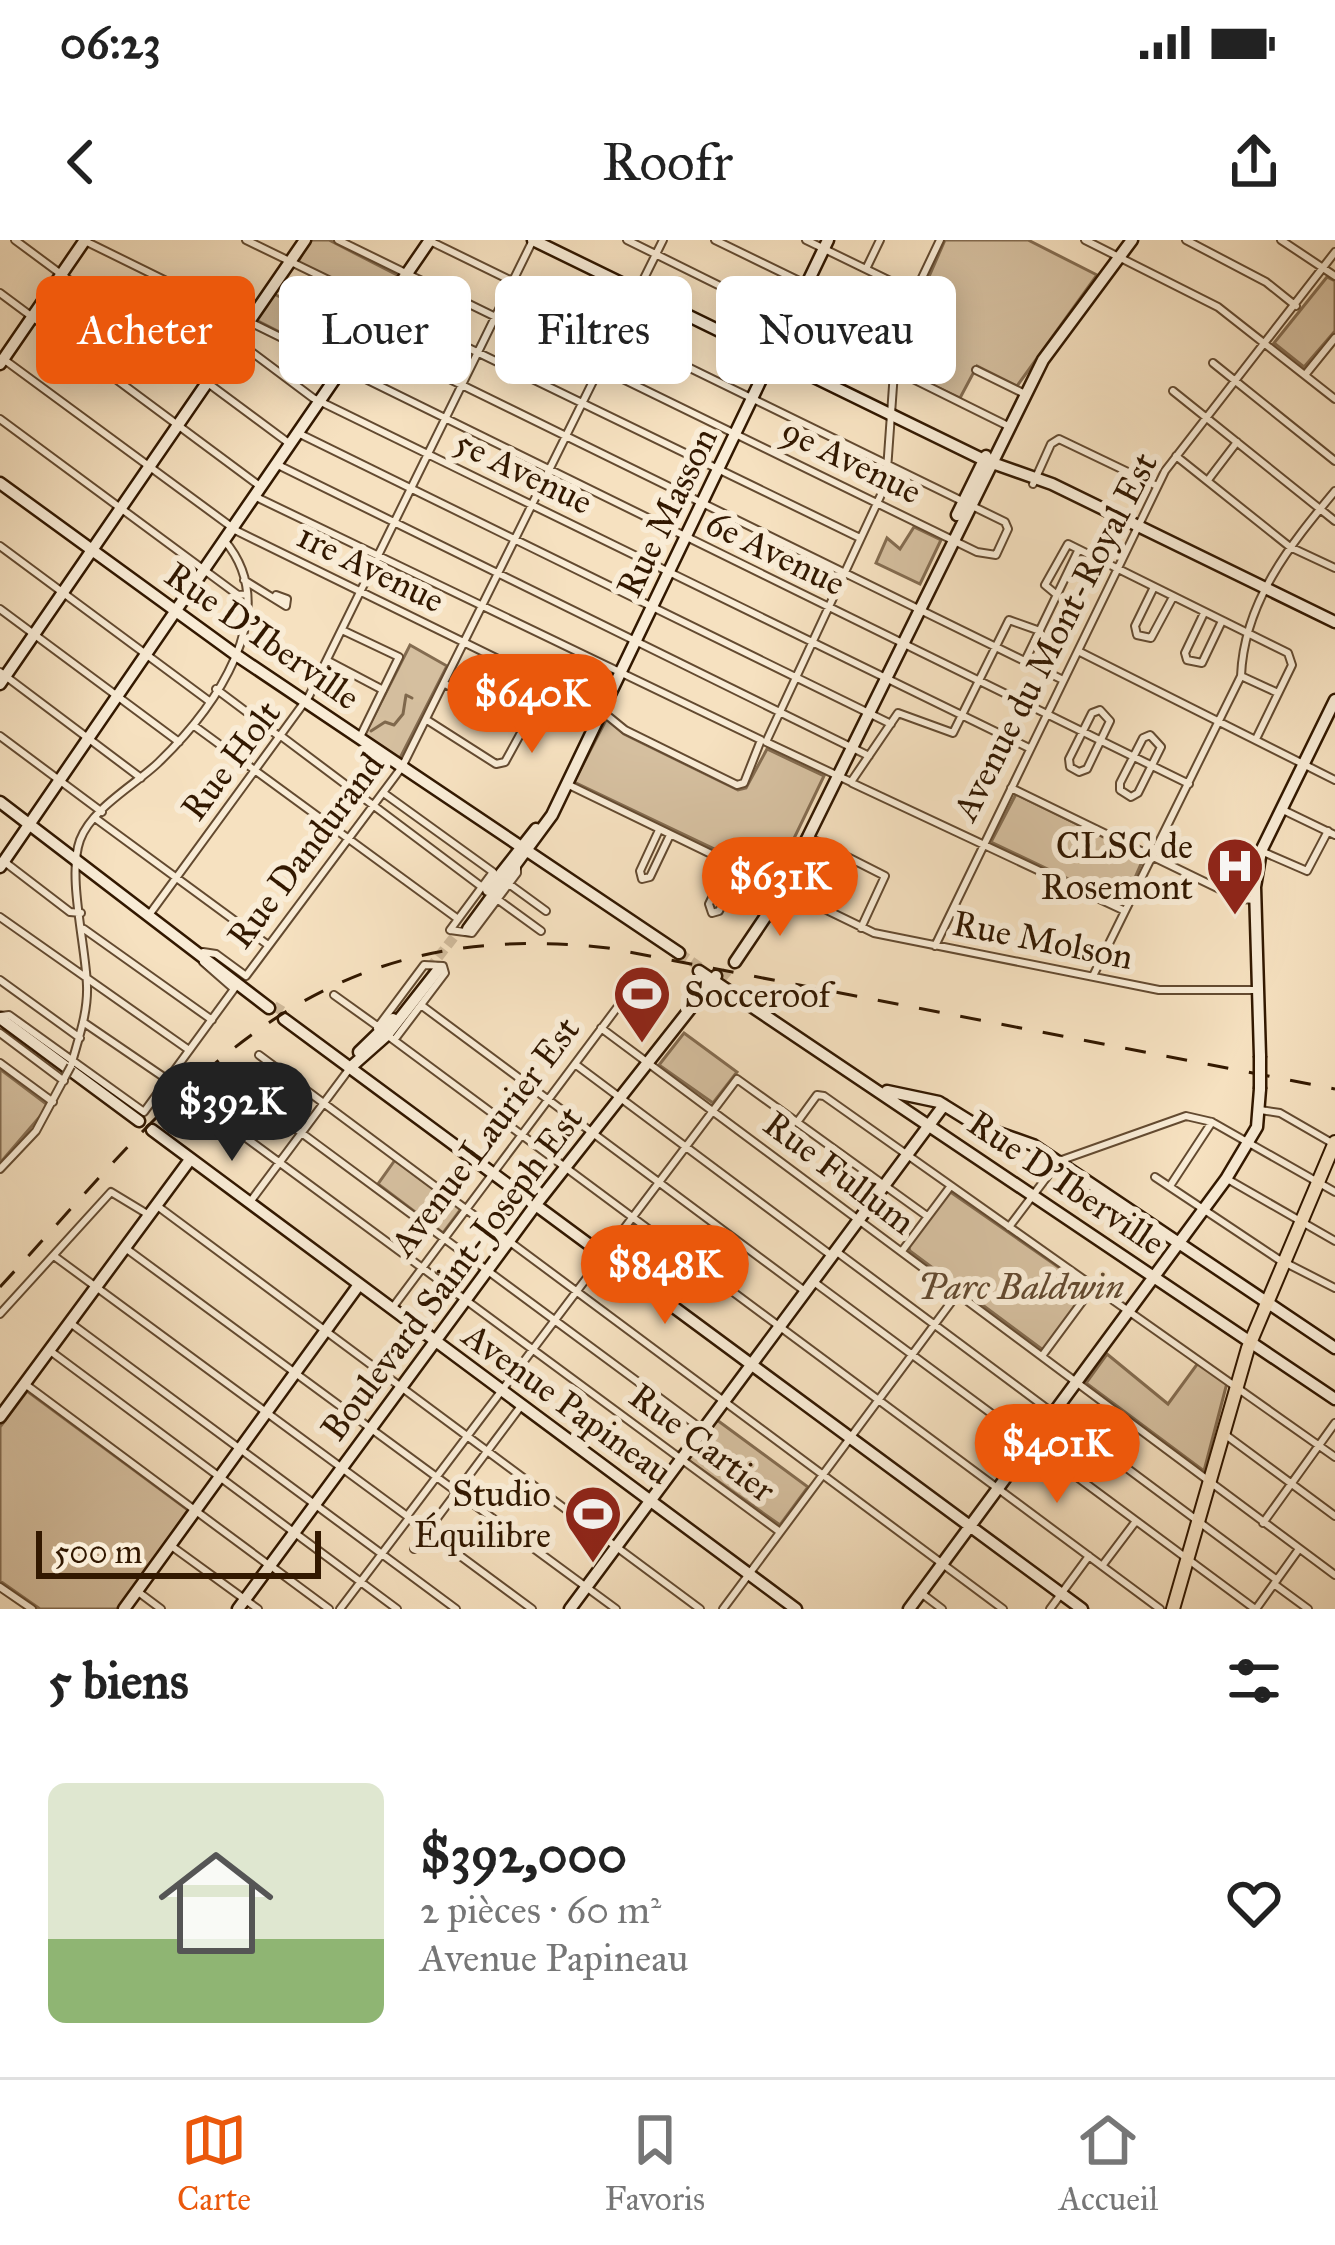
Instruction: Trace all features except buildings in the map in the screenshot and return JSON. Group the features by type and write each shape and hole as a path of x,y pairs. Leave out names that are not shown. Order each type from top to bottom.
{"main road":[{"path":"1,359 84,240"},
{"path":"255,312 305,240"},
{"path":"405,276 430,240"},
{"path":"533,240 607,276"},
{"path":"778,887 1022,392 1128,240"},
{"name":"Rue Masson","path":"812,276 826,244"},
{"path":"2,677 206,384"},
{"path":"1,862 331,384"},
{"name":"Rue Masson","path":"459,927 554,808 762,384"},
{"path":"828,384 1335,626"},
{"name":"Rue D'Iberville","path":"0,483 305,703 676,953"},
{"path":"909,1609 1131,1313 1249,1143 1260,1110 1256,900 1261,851 1329,725 1335,700"},
{"path":"732,961 808,837 833,774"},
{"path":"0,802 271,1007"},
{"name":"Rue Masson","path":"459,927 517,863 523,849"},
{"path":"352,1066 434,970"},
{"name":"Rue D'Iberville","path":"711,976 1335,1399"},
{"name":"Boulevard Saint-Joseph Est","path":"247,1606 513,1242 651,1064 711,976"},
{"path":"286,1017 1082,1609"},
{"path":"0,1019 140,1119"},
{"path":"352,1066 368,1041 385,1032"},
{"path":"867,1083 944,1105 1060,1161 1335,1348"},
{"path":"570,1609 944,1105"},
{"name":"Avenue Papineau","path":"150,1132 796,1609"},
{"path":"1173,1609 1250,1342 1335,1144"},
{"path":"1,1413 189,1161"},
{"name":"Avenue Laurier Est","path":"124,1609 358,1286"}],"street":[{"path":"15,240 65,276"},
{"name":"6e Avenue","path":"84,240 153,276"},
{"path":"246,240 320,276"},
{"name":"9e Avenue","path":"338,240 495,316"},
{"path":"430,240 500,276"},
{"name":"Rue Holt","path":"515,276 533,240"},
{"path":"626,240 716,283"},
{"name":"Rue Dandurand","path":"645,276 663,240"},
{"path":"715,240 788,276"},
{"path":"806,240 826,244 880,276"},
{"path":"866,269 880,240"},
{"path":"923,276 940,240"},
{"path":"1085,240 1218,307 1335,399"},
{"path":"1186,240 1266,282 1296,306"},
{"path":"1282,240 1335,276"},
{"name":"Avenue du Mont-Royal Est","path":"935,946 1157,486 1335,252"},
{"name":"5e Avenue","path":"144,272 149,276"},
{"path":"0,292 178,424 258,492 377,558 1125,911"},
{"name":"Rue Holt","path":"149,915 305,703 495,318"},
{"path":"1306,375 1335,338"},
{"path":"471,347 860,538"},
{"name":"5e Avenue","path":"255,354 320,401 1029,748"},
{"name":"1re Avenue","path":"1,359 232,528 602,710 626,730 741,786 764,742"},
{"path":"1213,363 1335,460"},
{"path":"692,369 1008,525 996,555 989,557 950,538"},
{"path":"976,370 1022,392"},
{"path":"210,384 294,438 411,488 891,724"},
{"name":"6e Avenue","path":"374,384 1189,784"},
{"name":"Rue Dandurand","path":"140,1119 234,989 206,969 202,955 216,954 246,976 402,767 593,384"},
{"name":"9e Avenue","path":"634,384 950,538"},
{"path":"764,742 848,574 877,503 888,465 894,384"},
{"path":"924,384 1005,424"},
{"path":"462,385 1063,680"},
{"path":"1173,391 1335,521"},
{"path":"0,419 238,596 248,594"},
{"path":"1034,481 1051,444 1059,439 1157,486"},
{"path":"1208,480 1237,442"},
{"path":"1176,456 1290,547 1335,568"},
{"path":"276,464 869,756"},
{"path":"1093,976 1241,676 1245,632 1290,547 1335,491"},
{"path":"0,1169 53,1102 80,1038 86,978 77,863 80,839 99,815 179,742 236,655 249,616 248,594 224,540"},
{"path":"0,546 208,701"},
{"path":"1057,595 1045,587 1064,546 1288,653 1292,664 1256,739"},
{"path":"1025,661 1078,550"},
{"path":"244,580 276,595"},
{"path":"1154,587 1134,629 1137,635 1152,636 1173,597"},
{"path":"0,609 179,742"},
{"path":"1204,613 1185,652 1187,660 1202,663 1222,621"},
{"path":"851,782 901,712 953,734 1010,620 1040,632"},
{"path":"341,630 399,657 359,739"},
{"path":"1078,650 1335,780"},
{"path":"327,661 383,690"},
{"path":"1241,676 1278,693"},
{"path":"2,677 141,778"},
{"path":"428,720 498,765 523,731 520,722 445,684"},
{"path":"216,688 482,887"},
{"path":"1094,711 1108,714 1087,769 1079,772 1068,762 1083,732 1094,711"},
{"path":"193,725 459,927"},
{"path":"1150,734 1162,744 1131,797 1119,787 1133,757 1150,734"},
{"path":"0,736 175,878 268,945"},
{"name":"Rue Molson","path":"566,783 860,928 1170,991 1258,990"},
{"path":"1011,788 1240,899 1256,900"},
{"path":"385,794 493,872 459,927"},
{"path":"1261,851 1307,871 1331,833 1281,808"},
{"path":"659,830 640,871 642,879 650,877 670,835"},
{"path":"808,837 885,876 860,928"},
{"path":"1,862 70,912 81,913"},
{"name":"Rue Masson","path":"459,927 472,933 509,884 517,863"},
{"path":"729,863 709,904 712,913 719,911 740,868"},
{"path":"509,884 546,910"},
{"path":"497,899 541,932"},
{"path":"446,913 459,927"},
{"path":"0,917 189,1050"},
{"path":"82,929 91,930 212,1020"},
{"path":"438,963 446,971 421,1005 385,1032 424,965 438,963"},
{"path":"0,980 80,1038"},
{"path":"334,995 1160,1609"},
{"name":"Avenue Laurier Est","path":"391,1310 625,997"},
{"path":"421,1005 659,1182 912,1356 1256,1609 1299,1549"},
{"path":"0,1019 9,1016 140,1119"},
{"path":"83,1022 168,1080"},
{"name":"Rue Fullum","path":"602,1028 1335,1575"},
{"path":"0,1034 64,1079"},
{"path":"259,1055 1004,1609"},
{"path":"0,1063 53,1102"},
{"path":"575,1064 1055,1414 1308,1609"},
{"path":"248,1204 352,1066"},
{"path":"215,1069 703,1430"},
{"path":"340,1609 739,1078 927,1216"},
{"name":"Rue Cartier","path":"188,1095 780,1532"},
{"path":"798,1121 817,1095 824,1096 1335,1457"},
{"path":"1260,1110 1280,1113 1335,1144"},
{"path":"1009,1226 1060,1161 1177,1118 1212,1122 1335,1192"},
{"path":"1169,1186 1212,1122"},
{"path":"1155,1177 1335,1288"},
{"path":"1226,1179 1335,1240"},
{"path":"902,1251 951,1186"},
{"path":"0,1314 115,1191 152,1210 325,1331 700,1609"},
{"path":"124,1247 616,1609"},
{"path":"54,1256 532,1609"},
{"path":"1042,1356 1093,1287"},
{"path":"723,1609 958,1293"},
{"path":"70,1322 457,1609"},
{"path":"49,1350 397,1609"},
{"path":"25,1384 329,1609"},
{"path":"414,1550 521,1406"},
{"path":"1263,1522 1335,1423"},
{"path":"1222,1432 1335,1516"},
{"path":"1102,1566 1136,1521"},
{"path":"170,1545 247,1606"},
{"path":"1050,1609 1089,1556"},
{"path":"0,1587 32,1609"},
{"path":"136,1592 161,1609"},
{"path":"920,1593 942,1609"}],"green space":[{"path":"310,240 329,240 399,276 327,276 298,262"},
{"path":"945,240 1028,240 1097,275 1017,386 977,366 960,398 930,384 956,384 956,276 929,276"},
{"path":"1327,277 1335,281 1335,331 1304,367 1274,343"},
{"path":"274,294 279,296 279,332 256,320"},
{"path":"914,527 941,540 920,584 876,563 887,538 900,549"},
{"path":"410,645 447,666 399,760 364,736"},
{"path":"607,718 624,734 738,790 746,788 767,749 824,776 775,878 574,782"},
{"path":"1016,794 1144,857 1123,905 991,842"},
{"path":"684,1033 737,1072 713,1103 659,1065"},
{"path":"0,1069 49,1106 0,1163"},
{"path":"395,1160 461,1209 443,1233 378,1184"},
{"name":"Parc Baldwin","path":"949,1191 1090,1289 1043,1350 910,1251 908,1245"},
{"name":"Parc Baldwin","path":"1107,1354 1168,1404 1198,1363 1227,1383 1204,1471 1086,1383"},
{"path":"27,1391 188,1510 120,1609 40,1609 0,1581 0,1427"},
{"path":"717,1420 808,1487 780,1525 688,1460"}],"waterway":[{"path":"371,731 385,722 394,725 403,714 406,695 412,698"}],"tunnel":[{"path":"429,969 461,928"},
{"path":"679,953 704,970"},
{"path":"721,979 735,962"},
{"path":"274,1006 287,1014"}],"railway":[{"path":"0,1287 129,1145 193,1083 259,1030 330,987 410,958 502,944 608,948 1335,1089"}],"place":[{"name":"CLSC de Rosemont","path":"1235,917"},
{"name":"Socceroof","path":"642,1045"},
{"name":"Studio Équilibre","path":"593,1565"}]}
